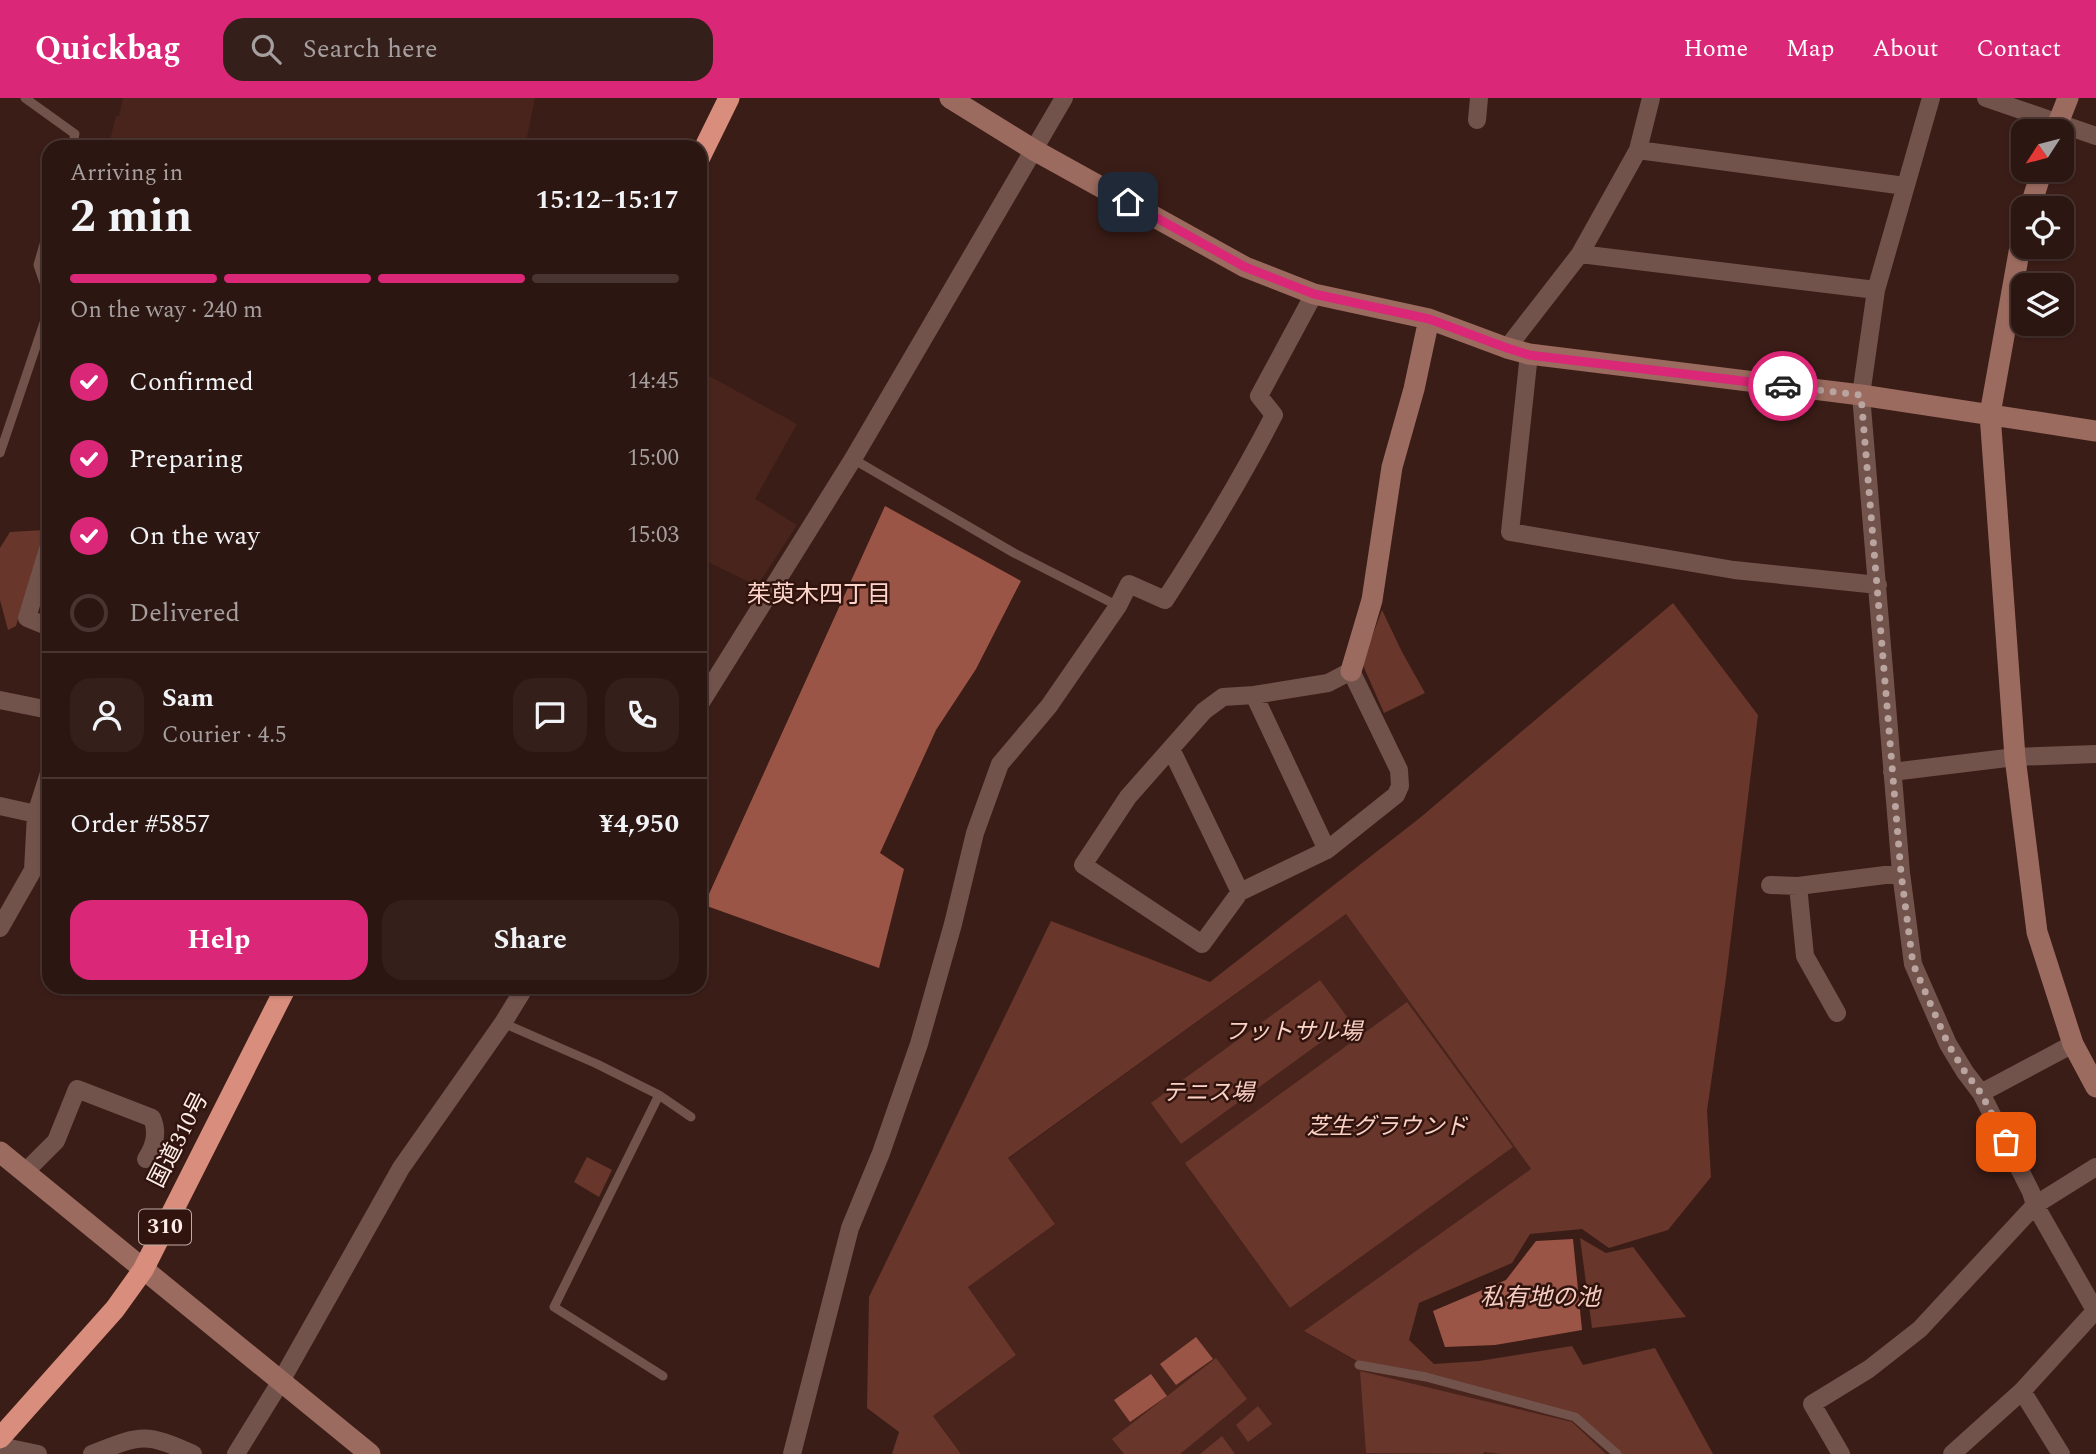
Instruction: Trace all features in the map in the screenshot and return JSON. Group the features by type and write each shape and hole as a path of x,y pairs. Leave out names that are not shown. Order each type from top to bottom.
{"highway":[{"path":"707,143 729,98"},
{"name":"国道310号","path":"0,1438 115,1308 143,1270 282,994"}],"street":[{"path":"950,98 1034,150 1245,267 1314,294 1429,319 1529,355 1861,395 2096,431"},
{"path":"707,693 852,459 1064,98"},
{"path":"1477,120 1479,98"},
{"path":"1507,348 1580,254 1638,150 1651,98"},
{"path":"1931,98 1876,290 1861,395 1901,873 1913,964 1948,1044 1981,1093 2035,1205 2096,1311 2022,1391 1953,1454"},
{"path":"1986,98 2039,119"},
{"path":"2060,119 2068,98"},
{"path":"2074,130 2096,136"},
{"path":"1638,150 1905,186"},
{"path":"1580,254 1876,290"},
{"path":"2018,259 1990,414 2015,757 2037,932 2073,1044 2096,1087"},
{"path":"792,1454 850,1228 881,1153 919,1044 975,833 1000,764 1049,705 1118,606 1129,584 1164,600 1255,452 1273,415 1259,396 1314,294"},
{"path":"1351,671 1328,682 1254,695 1223,697 1204,711 1128,797 1083,865 1202,944 1240,892 1326,850 1396,795 1399,770 1351,671 1372,600 1392,467 1414,389 1429,319"},
{"path":"1529,355 1510,533 1734,570 1878,585"},
{"path":"42,568 27,618 42,624"},
{"path":"1254,695 1326,850"},
{"path":"0,700 42,709"},
{"path":"1171,749 1240,892"},
{"path":"1892,772 2015,757 2096,754"},
{"path":"0,928 33,870 36,814 42,795"},
{"path":"0,806 36,814"},
{"path":"1770,885 1798,886 1901,873"},
{"path":"1798,886 1805,956 1837,1013"},
{"path":"236,1454 281,1381 401,1168 521,994"},
{"path":"1981,1093 2073,1044"},
{"path":"25,1172 56,1141 77,1088 152,1118 156,1127 152,1150 146,1159"},
{"path":"0,1152 368,1453"},
{"path":"1841,1454 1811,1404 1868,1369 1920,1329 2035,1205 2096,1167"},
{"path":"2022,1391 2061,1454"},
{"path":"92,1454 142,1437 163,1441 193,1454"},
{"path":"0,1446 38,1454"}],"lane":[{"path":"25,98 75,134 74,140"},
{"path":"42,251 38,265 42,276"},
{"path":"0,453 42,329"},
{"path":"852,459 1014,553 1118,606"},
{"path":"503,1023 597,1064 659,1095 691,1117"},
{"path":"659,1095 554,1307 663,1376"},
{"path":"1359,1365 1426,1377 1575,1418 1617,1454"}],"shaded area":[{"path":"123,98 535,98 526,140 110,140 116,116 119,116"},
{"path":"707,375 797,424 755,499 797,525 757,586 707,561"},
{"path":"1346,914 1531,1169 1305,1332 1361,1364 1575,1417 1617,1454 961,1454 933,1416 1016,1355 968,1287 1055,1224 1008,1159"}],"green space":[{"path":"42,530 42,537 16,626 8,630 0,600 0,548 10,532"},
{"path":"1673,603 1758,715 1707,1111 1711,1177 1668,1230 1609,1248 1582,1229 1530,1234 1512,1263 1419,1303 1409,1340 1434,1364 1479,1361 1572,1346 1583,1365 1655,1348 1713,1454 1617,1454 1575,1417 1362,1364 1304,1331 1531,1169 1346,914 1008,1158 1055,1224 968,1287 1016,1355 933,1416 961,1454 892,1454 899,1432 867,1408 869,1297 1051,921 1210,982 1421,817"},
{"path":"1382,610 1425,693 1384,713 1362,663"},
{"path":"1320,980 1350,1021 1181,1144 1151,1103"},
{"name":"芝生グラウンド","path":"1407,1002 1513,1147 1290,1308 1185,1163"},
{"path":"587,1157 612,1170 599,1197 574,1182"},
{"path":"1580,1238 1606,1253 1633,1247 1686,1317 1592,1328"},
{"path":"1216,1358 1247,1399 1180,1454 1124,1454 1112,1439"},
{"path":"1360,1371 1572,1422 1606,1454 1366,1453"},
{"path":"1258,1406 1272,1424 1248,1442 1236,1425"},
{"path":"1222,1436 1235,1454 1200,1454"}],"water":[{"path":"885,506 1021,581 976,669 936,730 880,853 904,869 879,968 707,906 707,898"},
{"name":"私有地の池","path":"1573,1239 1582,1330 1495,1345 1445,1347 1433,1311 1506,1280 1536,1241"},
{"path":"1196,1337 1213,1359 1176,1385 1160,1364"},
{"path":"1151,1374 1167,1396 1130,1422 1114,1400"}],"way so far":[{"path":"1783,386 1861,395 1901,873 1913,964 1948,1044 1981,1093 2006,1142"}],"district":[{"name":"茱萸木四丁目","path":"819,595"}],"route":[{"path":"1128,202 1245,267 1314,294 1429,319 1529,355 1783,386"}],"park label":[{"name":"フットサル場","path":"1293,1032"},
{"name":"テニス場","path":"1208,1093"}]}
